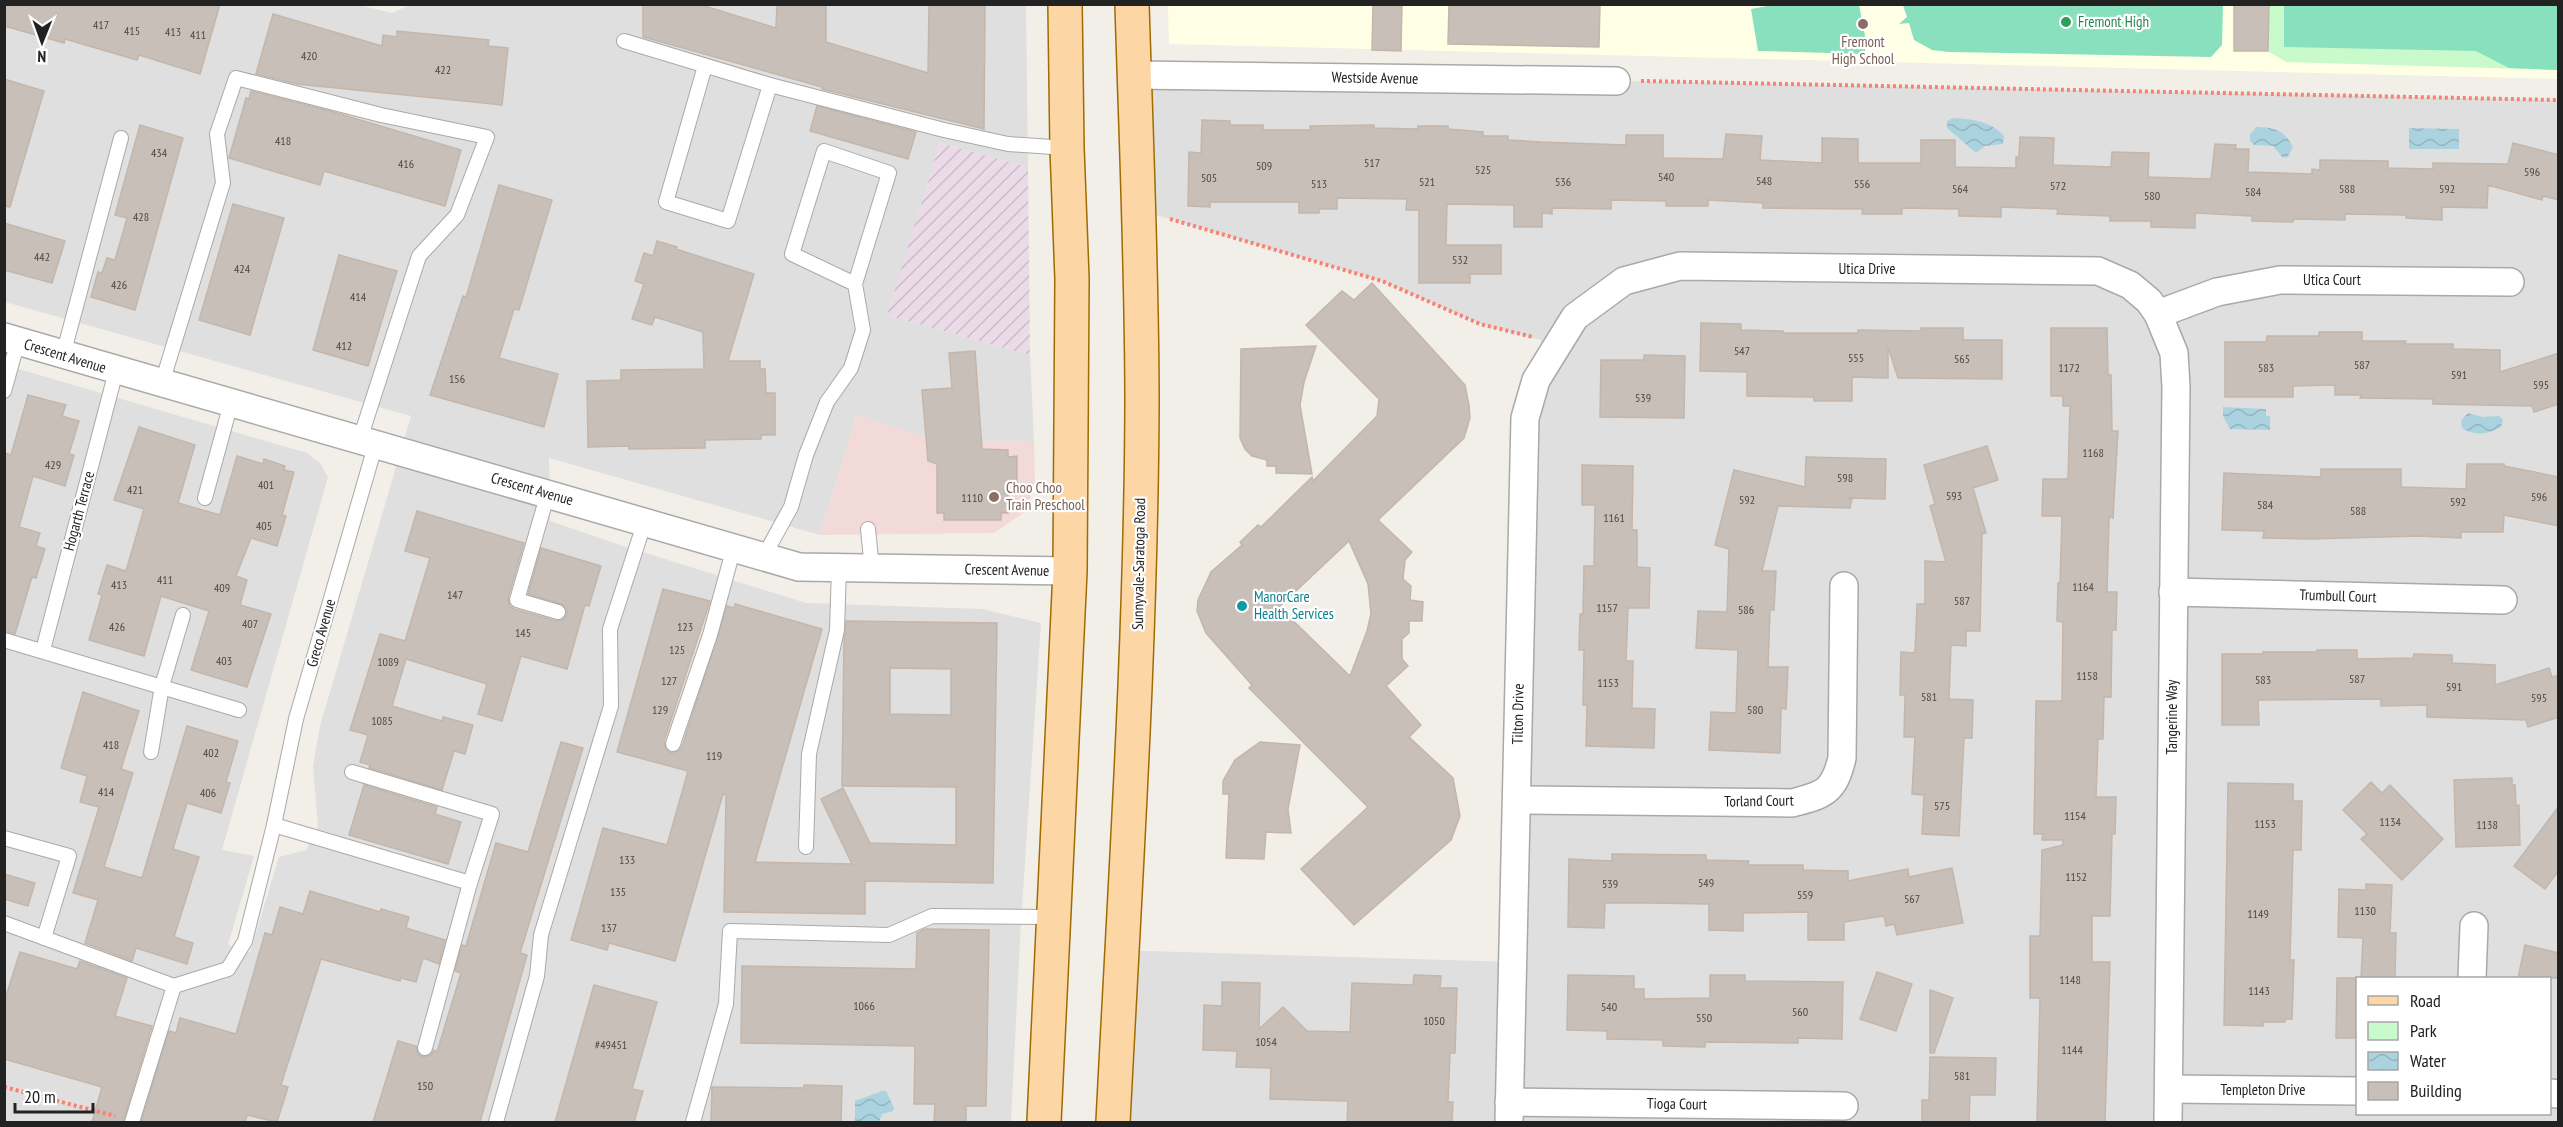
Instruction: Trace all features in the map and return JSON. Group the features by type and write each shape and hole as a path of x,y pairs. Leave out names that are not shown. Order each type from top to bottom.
{"main road":[{"path":"1044,1122 1070,571 1072,279 1065,4"},
{"name":"Sunnyvale-Saratoga Road","path":"1113,1122 1137,655 1140,505 1141,356 1132,4"}],"street":[{"name":"Westside Avenue","path":"1134,75 1616,81"},
{"name":"Utica Drive","path":"1575,317 1624,281 1680,266 2098,271 2130,285 2148,301 2158,314"},
{"name":"Utica Court","path":"2158,314 2217,292 2280,280 2510,282"},
{"name":"Tangerine Way","path":"2158,314 2174,354 2176,387 2168,1122"},
{"name":"Tilton Drive","path":"1509,1112 1525,418 1536,380 1575,317"},
{"name":"Crescent Avenue","path":"11,339 800,567 1070,571"},
{"name":"Torland Court","path":"1516,800 1792,803 1819,796 1837,779 1842,758 1844,586"},
{"name":"Trumbull Court","path":"2173,592 2503,600"},
{"path":"2472,977 2474,926"},
{"name":"Templeton Drive","path":"2169,1089 2356,1091"},
{"name":"Tioga Court","path":"1509,1112 1844,1106"}],"lane":[{"path":"624,40 705,66 861,110 1008,144 1067,148"},
{"path":"705,66 666,202 728,221 770,85"},
{"name":"Greco Avenue","path":"162,383 223,183 217,134 236,78 381,115 487,137 457,215 418,256 296,719 274,825 244,941 228,969 174,986"},
{"path":"63,355 121,138"},
{"path":"764,556 791,507 806,455 827,402 851,368 863,330 855,284 889,173 824,151 792,254 855,284"},
{"path":"4,391 11,339"},
{"name":"Hogarth Terrace","path":"43,650 116,371"},
{"path":"205,498 231,403"},
{"path":"548,493 517,600 558,612"},
{"path":"496,1122 537,976 541,935 611,706 610,629 645,521"},
{"path":"868,529 872,569"},
{"path":"673,744 710,635 734,547"},
{"path":"806,847 809,754 837,630 839,568"},
{"path":"152,752 162,686 183,615"},
{"path":"4,640 238,710"},
{"path":"352,772 492,814 470,883 425,1048"},
{"path":"274,825 470,883"},
{"path":"4,838 69,856 45,938"},
{"path":"693,1122 726,1004 730,931 889,935 932,916 1054,917"},
{"path":"4,923 174,986 133,1121"}],"path":[{"path":"1616,81 2559,100"},
{"path":"1170,219 1382,280 1480,324 1541,339 1556,347"},
{"path":"4,1087 133,1121"}],"shaded area":[{"path":"355,4 392,13 412,4 1026,5 1028,167 940,143 888,315 1030,355 1034,442 933,440 857,415 820,535 549,458 550,521 617,544 806,603 982,609 1041,623 1021,922 1011,1122 5,1122 5,365 307,453 320,463 328,477 222,850 254,856 228,945 250,952 279,857 306,850 318,826 313,766 320,726 411,416 5,302 4,5"},
{"name":"Fremont High School","path":"1168,5 2558,5 2558,79 1169,44"},
{"path":"1129,71 2558,100 2558,1122 1105,1122 1114,950 1514,962 1536,380 1541,340 1480,324 1382,281 1132,208"},
{"path":"940,143 1028,167 1030,355 887,315"},
{"path":"857,415 933,440 1034,442 1035,484 1025,512 994,533 820,535"}],"green space":[{"path":"1773,5 1859,5 1865,36 1865,54 1758,51 1751,9"},
{"name":"Fremont High","path":"1903,5 2223,5 2222,45 2211,57 1932,50 1914,40 1909,23 1899,24 1907,17"},
{"path":"2269,5 2558,5 2558,70 2286,62 2268,51"},
{"path":"2284,5 2558,5 2558,70 2509,68 2476,51 2284,47"}],"water":[{"path":"1953,118 1974,120 1993,127 2004,136 2003,144 1985,146 1976,153 1947,128 1947,121"},
{"path":"2257,127 2274,129 2287,137 2293,147 2287,158 2282,157 2273,146 2254,145 2250,141 2250,134"},
{"path":"2409,128 2459,129 2459,149 2409,149"},
{"path":"2223,407 2266,409 2266,416 2270,416 2270,430 2230,429 2223,416"},
{"path":"2468,413 2483,417 2499,416 2503,420 2501,427 2482,434 2467,431 2462,428 2461,420"},
{"path":"886,1091 894,1108 893,1111 882,1114 879,1122 855,1122 855,1101"}],"building":[{"path":"4,4 220,4 200,74 139,55 137,60 65,39 64,43 4,26"},
{"path":"643,4 698,4 776,28 777,4 826,4 826,42 928,73 929,4 985,4 984,129 822,89 822,87 643,37"},
{"path":"1373,4 1402,4 1401,51 1372,50"},
{"path":"1449,4 1600,4 1599,47 1448,44"},
{"path":"2234,4 2269,4 2268,51 2234,51"},
{"path":"273,14 382,46 383,35 397,37 397,31 489,40 488,46 508,48 502,105 297,84 256,74"},
{"path":"4,79 44,91 10,207 4,206"},
{"path":"251,91 330,111 461,150 445,206 324,171 320,185 229,158 246,98 249,99"},
{"path":"817,106 916,132 908,159 810,131"},
{"path":"1202,120 1230,121 1230,125 1263,125 1263,130 1310,130 1310,126 1374,125 1374,128 1418,129 1418,126 1448,126 1448,129 1483,132 1483,136 1508,136 1508,140 1626,145 1626,135 1663,135 1663,158 1723,159 1726,134 1762,136 1760,160 1822,163 1822,138 1858,139 1858,163 1921,163 1921,140 1955,140 1955,167 2016,168 2020,137 2054,138 2053,165 2111,167 2112,152 2149,153 2148,177 2211,179 2215,144 2236,145 2235,149 2249,149 2248,172 2312,174 2312,169 2320,170 2320,160 2388,161 2388,168 2433,169 2433,163 2508,164 2513,143 2559,155 2559,200 2543,196 2542,200 2488,185 2487,208 2442,207 2442,220 2406,218 2406,215 2345,214 2345,220 2252,221 2252,216 2195,213 2195,228 2151,227 2151,221 2110,221 2110,216 2057,214 2058,209 2001,207 2001,217 1959,216 1959,209 1902,208 1902,214 1862,214 1863,209 1763,208 1763,203 1708,200 1708,206 1666,206 1666,201 1611,200 1611,209 1552,208 1552,214 1542,213 1542,227 1514,227 1514,205 1447,204 1446,245 1501,245 1501,274 1470,274 1470,283 1419,283 1419,210 1406,210 1407,199 1337,198 1337,209 1319,209 1319,213 1299,213 1299,202 1210,202 1210,207 1188,206 1189,152 1201,153"},
{"path":"140,125 183,138 135,310 91,297 98,272 102,273 107,258 115,260 127,218 115,215"},
{"path":"499,185 552,200 519,310 514,309 499,358 558,374 544,427 430,395 463,296 466,297"},
{"path":"233,204 284,218 250,335 199,320"},
{"path":"4,223 65,241 52,283 4,270"},
{"path":"657,241 754,274 728,361 760,361 760,369 765,369 766,393 775,393 775,435 761,435 761,439 705,440 705,448 588,447 587,381 621,380 621,370 704,369 703,332 655,317 652,325 632,319 644,284 635,281 644,253 653,256"},
{"path":"339,255 397,271 368,366 313,350"},
{"name":"ManorCare Health Services","path":"1372,283 1465,385 1470,418 1464,438 1378,520 1412,552 1405,560 1403,579 1411,586 1410,600 1423,602 1422,621 1409,621 1409,633 1402,639 1402,659 1408,666 1386,686 1421,725 1409,737 1453,778 1460,816 1451,840 1354,925 1301,869 1368,807 1249,688 1252,685 1206,633 1197,611 1198,600 1211,572 1242,545 1240,542 1258,525 1261,527 1312,477 1313,481 1377,416 1379,399 1306,325 1342,291 1354,300","holes":["1349,541 1368,584 1371,614 1350,676 1279,607"]},
{"path":"1701,323 1741,324 1741,330 1783,331 1783,333 1858,333 1858,330 1921,331 1921,328 1963,328 1963,340 2002,340 2002,379 1898,378 1888,347 1888,378 1852,377 1852,401 1814,401 1814,397 1747,396 1747,372 1700,371"},
{"path":"2051,328 2107,328 2112,431 2118,431 2113,518 2109,517 2107,592 2117,592 2116,630 2112,630 2111,697 2104,697 2103,739 2098,739 2096,797 2116,797 2115,834 2112,834 2110,916 2092,916 2092,962 2110,962 2105,1122 2037,1122 2040,998 2030,998 2030,936 2040,936 2042,850 2063,845 2063,840 2042,840 2043,834 2034,834 2036,701 2062,701 2063,622 2057,621 2062,516 2042,516 2043,479 2068,479 2070,406 2063,406 2063,396 2051,396"},
{"path":"2319,332 2362,332 2362,341 2453,344 2453,349 2500,350 2500,372 2559,353 2559,404 2534,412 2532,406 2433,404 2433,399 2360,398 2361,395 2335,395 2335,385 2293,386 2293,397 2225,397 2225,342 2266,342 2267,336 2319,336"},
{"path":"1316,346 1304,382 1300,405 1312,474 1276,473 1276,466 1267,466 1267,460 1252,456 1245,449 1240,438 1241,349"},
{"path":"975,351 982,449 1008,450 1008,457 1017,456 1017,484 1008,484 1008,513 1001,513 1001,520 944,520 944,513 937,513 937,464 928,461 922,390 952,388 949,353"},
{"path":"1644,355 1685,356 1684,418 1600,417 1601,360 1644,360"},
{"path":"28,395 66,405 62,416 79,421 69,454 74,455 65,486 33,476 19,527 40,533 36,546 45,549 36,578 32,577 15,634 4,631 4,453 11,455"},
{"path":"139,427 195,445 178,503 220,515 237,456 263,464 264,459 285,466 284,470 294,472 282,515 286,516 277,546 251,538 236,576 247,580 240,605 271,614 247,687 191,670 209,611 161,596 144,656 89,640 102,595 98,594 107,565 126,571 144,509 114,500"},
{"path":"1987,446 1998,480 1973,488 1986,533 1982,534 1980,631 1966,631 1966,646 1951,645 1949,699 1973,700 1972,738 1964,738 1959,836 1922,834 1924,795 1912,794 1915,737 1904,737 1905,695 1900,695 1901,652 1915,653 1917,604 1925,604 1925,561 1946,562 1930,506 1935,504 1924,465"},
{"path":"1806,457 1886,459 1885,499 1848,498 1852,499 1850,508 1778,506 1762,571 1776,571 1774,610 1770,610 1768,667 1788,667 1786,709 1781,708 1780,753 1709,750 1711,712 1736,713 1738,650 1696,648 1698,611 1727,612 1729,549 1715,545 1734,470 1805,487"},
{"path":"2467,464 2504,464 2504,466 2559,477 2559,526 2504,515 2503,532 2461,532 2461,538 2419,536 2263,538 2264,531 2222,530 2224,473 2321,477 2321,469 2401,469 2401,487 2466,489"},
{"path":"1582,465 1633,466 1632,530 1637,530 1637,567 1650,568 1649,608 1628,608 1626,661 1633,661 1632,708 1655,709 1654,748 1586,746 1587,705 1583,705 1584,650 1579,650 1580,614 1583,614 1584,566 1594,566 1595,505 1582,505"},
{"path":"417,511 524,543 508,598 510,606 514,609 556,621 564,619 566,615 567,609 561,604 528,594 541,548 601,566 589,606 585,605 567,669 521,656 502,721 478,714 487,684 406,659 392,706 442,721 443,717 473,725 465,754 454,751 442,790 369,768 370,765 360,762 368,735 350,730 380,634 405,641 430,558 405,551"},
{"path":"663,589 710,601 664,741 666,749 671,753 682,747 727,606 734,608 735,604 822,629 755,862 852,864 821,799 843,788 870,843 956,845 956,787 842,786 846,621 997,623 993,883 865,881 865,914 724,912 726,795 723,794 675,961 609,943 607,950 571,940 603,828 667,845 688,771 617,752","holes":["890,668 951,669 951,715 890,714"]},
{"path":"2317,650 2357,650 2357,659 2413,658 2414,654 2452,655 2452,663 2495,665 2495,685 2549,668 2552,677 2559,675 2559,717 2528,727 2526,720 2427,717 2427,705 2381,706 2381,699 2258,700 2259,725 2222,725 2222,654 2317,652"},
{"path":"83,692 139,711 121,769 133,773 104,867 142,878 187,726 238,741 226,782 230,783 221,813 187,803 173,849 199,857 174,937 193,943 187,964 136,948 132,961 85,943 98,900 73,893 99,807 80,802 87,776 61,768"},
{"path":"561,742 583,748 520,953 527,955 480,1122 373,1122 398,1041 416,1046 418,1054 423,1057 431,1055 434,1050 437,1052 461,973 455,971 462,945 466,946 496,843 528,852"},
{"path":"1260,742 1300,745 1288,809 1291,833 1266,832 1264,859 1226,858 1229,794 1223,794 1223,781 1235,760"},
{"path":"2512,778 2512,785 2515,785 2516,806 2519,805 2520,845 2456,847 2454,780"},
{"path":"2371,782 2382,793 2390,785 2443,839 2402,880 2361,839 2367,834 2343,810"},
{"path":"2228,783 2293,784 2293,801 2302,801 2301,850 2293,850 2290,960 2294,960 2292,1019 2285,1019 2285,1022 2263,1022 2263,1026 2224,1025"},
{"path":"364,785 437,807 435,814 461,822 448,864 349,835"},
{"path":"2559,806 2559,870 2545,889 2514,866"},
{"path":"1612,854 1706,855 1706,860 1749,861 1748,865 1803,865 1803,870 1848,871 1848,881 1908,869 1909,877 1952,868 1963,923 1897,935 1894,924 1886,926 1884,916 1844,922 1844,940 1808,940 1808,912 1743,913 1743,931 1709,930 1709,904 1605,903 1604,928 1568,927 1569,859 1612,861"},
{"path":"4,874 35,883 28,906 4,899"},
{"path":"2366,884 2392,885 2390,933 2396,933 2395,977 2361,977 2363,938 2338,937 2339,889 2366,890"},
{"path":"310,891 380,912 381,909 409,917 406,928 445,940 439,964 423,958 416,982 401,978 400,981 321,959 281,1085 288,1087 277,1122 247,1115 245,1122 141,1122 169,1031 176,1033 180,1018 236,1034 265,933 272,935 280,907 303,914"},
{"path":"925,929 989,930 986,1106 966,1106 966,1122 934,1122 935,1104 914,1104 915,1046 741,1043 742,966 916,969 917,933"},
{"path":"2525,945 2559,953 2559,978 2518,977"},
{"path":"20,952 77,969 80,961 127,978 115,1016 152,1026 123,1122 92,1122 102,1087 4,1059 4,1002"},
{"path":"1877,972 1912,984 1896,1031 1860,1019"},
{"path":"1414,975 1441,976 1440,988 1457,988 1455,1053 1450,1053 1448,1102 1453,1102 1452,1122 1347,1122 1348,1101 1270,1099 1271,1068 1236,1067 1237,1051 1203,1050 1204,1005 1222,1006 1222,982 1260,983 1259,1029 1283,1007 1307,1031 1350,1032 1352,983 1413,985"},
{"path":"1568,975 1634,976 1634,989 1644,989 1644,999 1710,998 1710,975 1745,975 1745,981 1843,982 1842,1039 1798,1038 1798,1043 1705,1042 1705,1047 1663,1046 1663,1040 1607,1039 1607,1031 1567,1030"},
{"path":"2337,978 2356,978 2356,1038 2336,1038"},
{"path":"594,985 657,1002 632,1089 643,1091 634,1122 555,1122"},
{"path":"1930,990 1953,998 1934,1053 1930,1053"},
{"path":"1930,1057 1996,1058 1995,1095 1970,1095 1969,1122 1922,1122 1922,1100 1929,1100"},
{"path":"804,1085 842,1086 841,1122 711,1122 712,1087 804,1088"}],"place":[{"name":"Fremont High","path":"2066,22"},
{"name":"Fremont High School","path":"1863,24"},
{"name":"Choo Choo Train Preschool","path":"994,497"},
{"name":"ManorCare Health Services","path":"1242,606"}]}
